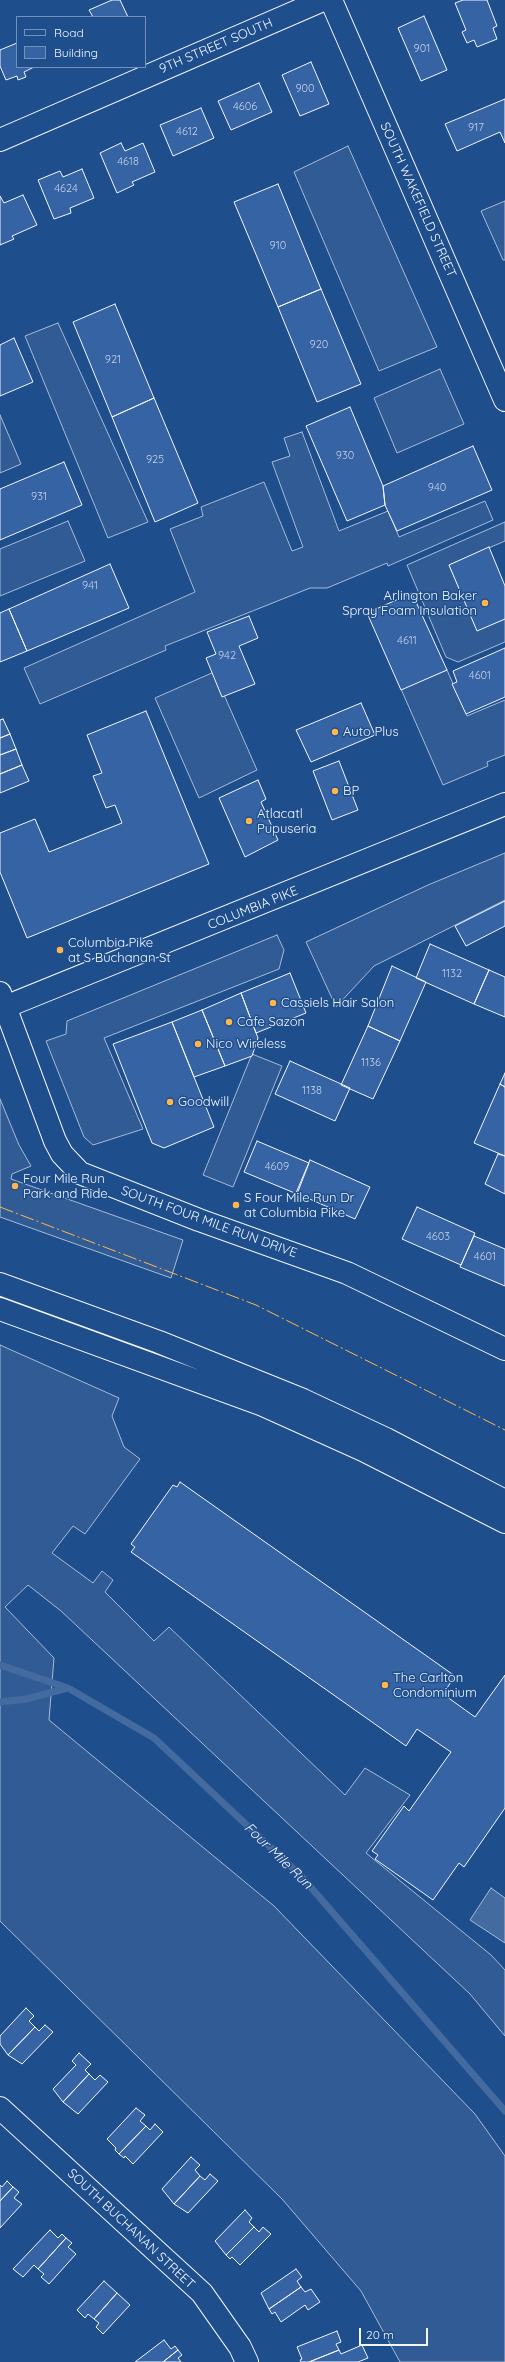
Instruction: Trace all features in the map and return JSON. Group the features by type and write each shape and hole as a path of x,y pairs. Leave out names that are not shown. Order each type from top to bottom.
{"street":[{"name":"9TH STREET SOUTH","path":"0,140 323,0"},
{"name":"SOUTH WAKEFIELD STREET","path":"332,0 505,400"},
{"name":"COLUMBIA PIKE","path":"2,1003 505,804"},
{"name":"SOUTH FOUR MILE RUN DRIVE","path":"2,1003 55,1140 62,1154 80,1173 199,1220 347,1273 505,1349"},
{"path":"0,1284 159,1342 303,1400 386,1439 505,1501"},
{"path":"0,1309 263,1405 363,1450 505,1522"},
{"name":"SOUTH BUCHANAN STREET","path":"0,2108 202,2293 240,2347 247,2362"}],"shaded area":[{"path":"348,146 437,347 379,371 294,172"},
{"path":"505,201 505,260 503,260 481,211"},
{"path":"58,323 148,522 108,538 25,336"},
{"path":"440,369 464,424 397,453 374,398"},
{"path":"0,415 21,464 0,473"},
{"path":"302,432 339,531 388,511 399,537 485,501 493,520 388,566 387,563 327,588 310,588 165,646 166,650 40,704 24,668 195,592 170,529 203,516 201,507 264,482 292,551 303,547 272,462 290,456 284,438"},
{"path":"68,521 85,561 0,596 0,549"},
{"path":"505,522 505,541 449,565 477,630 505,619 505,642 458,662 446,657 407,565"},
{"path":"447,670 467,716 505,700 505,755 487,762 488,766 443,785 401,689"},
{"path":"214,672 257,770 199,798 155,698"},
{"path":"505,853 505,900 374,966 336,1007 306,942 428,885"},
{"path":"277,935 284,950 279,969 104,1038 143,1129 93,1145 84,1137 46,1041 66,1034 67,1021"},
{"path":"252,1054 282,1066 233,1187 203,1175"},
{"name":"Four Mile Run Park and Ride","path":"0,1099 19,1145 31,1166 12,1174 11,1179 183,1240 171,1278 0,1217"},
{"path":"0,1345 119,1398 112,1416 124,1447 140,1459 85,1534 73,1526 52,1553 93,1583 102,1571 113,1580 105,1592 154,1641 169,1627 345,1795 365,1768 410,1795 366,1853 491,1955 505,1970 505,2036 470,1994 61,1611 28,1585 5,1607 54,1658 49,1720 274,1906 475,2114 505,2156 505,2362 400,2362 361,2291 282,2199 0,1921"},
{"path":"491,1888 505,1898 505,1943 470,1920"}],"building":[{"path":"112,0 120,0 128,16 92,16 89,10"},
{"path":"463,0 487,0 497,26 493,28 497,39 477,47 474,40 467,43 462,32 466,30 455,3"},
{"path":"424,16 447,70 421,81 398,28"},
{"path":"16,43 16,68 32,68 24,72 26,77 18,80 17,76 6,80 0,66 0,50"},
{"path":"311,62 329,104 300,116 282,75"},
{"path":"259,83 272,112 231,130 218,101"},
{"path":"505,99 505,143 500,132 457,151 445,124"},
{"path":"201,108 214,138 173,156 160,125"},
{"path":"121,143 125,151 143,143 155,172 132,182 134,185 117,193 100,153"},
{"path":"82,169 94,198 70,208 71,213 54,219 38,180 60,171 63,177"},
{"path":"278,184 321,289 278,307 234,202"},
{"path":"23,195 37,225 12,236 14,239 0,245 0,196 4,203"},
{"path":"321,289 361,384 317,402 278,307"},
{"path":"115,304 154,398 112,417 73,322"},
{"path":"14,338 33,382 0,396 0,345"},
{"path":"154,398 198,503 155,522 112,417"},
{"path":"350,407 383,486 385,505 347,521 306,426"},
{"path":"473,446 492,490 397,531 385,505 383,486"},
{"path":"64,462 82,505 0,540 0,489"},
{"name":"Arlington Baker Spray Foam Insulation","path":"489,547 505,586 505,619 477,631 449,565"},
{"path":"110,564 129,608 27,651 9,609"},
{"path":"412,593 447,670 401,690 367,613"},
{"path":"9,609 27,651 0,662 0,613"},
{"path":"249,616 258,638 239,646 255,684 222,697 206,658 216,654 207,632"},
{"path":"505,648 505,697 466,714 452,684 457,682 453,671"},
{"name":"Auto Plus","path":"361,703 375,735 311,762 296,730"},
{"path":"146,711 209,864 27,938 0,872 0,833 35,819 49,852 122,823 115,805 106,808 93,776 102,773 87,735"},
{"path":"3,719 10,734 0,738 0,720"},
{"path":"10,734 16,749 0,755 0,738"},
{"path":"16,749 22,765 0,774 0,755"},
{"name":"BP","path":"339,761 358,810 332,820 313,771"},
{"path":"22,765 29,781 0,793 0,774"},
{"name":"Atlacatl Pupuseria","path":"258,780 266,799 261,802 278,840 245,857 219,798"},
{"path":"505,901 505,926 466,946 455,926"},
{"path":"430,944 489,970 474,1004 416,978"},
{"path":"392,966 426,982 400,1041 368,1026"},
{"path":"489,970 505,977 505,1017 474,1004"},
{"name":"Cassiels Hair Salon","path":"290,973 306,1013 256,1033 241,993"},
{"name":"Cafe Sazon","path":"241,993 258,1038 252,1056 225,1066 202,1010"},
{"name":"Nico Wireless","path":"202,1010 225,1066 194,1077 172,1022"},
{"name":"Goodwill","path":"172,1022 214,1127 164,1148 152,1143 113,1044"},
{"path":"368,1026 400,1041 373,1099 341,1085"},
{"path":"290,1061 350,1088 335,1121 275,1094"},
{"path":"505,1073 505,1087 500,1084"},
{"path":"500,1084 505,1087 505,1156 474,1143"},
{"path":"257,1141 309,1163 297,1194 244,1172"},
{"path":"498,1154 505,1156 505,1194 485,1184"},
{"path":"310,1160 370,1187 355,1219 296,1193"},
{"path":"417,1207 475,1233 461,1265 402,1239"},
{"path":"474,1236 505,1249 505,1286 460,1267"},
{"name":"The Carlton Condominium","path":"180,1482 455,1676 443,1694 475,1717 505,1675 505,1808 464,1867 459,1863 433,1900 375,1859 378,1855 372,1851 404,1806 409,1811 451,1752 417,1729 406,1746 131,1552 135,1547 131,1544 173,1485 177,1487"},
{"path":"26,2008 34,2016 29,2021 35,2027 8,2055 0,2044 0,2036"},
{"path":"45,2025 53,2032 22,2064 8,2055 35,2027 39,2031"},
{"path":"79,2053 91,2064 85,2070 89,2074 63,2102 53,2089 76,2065 72,2061"},
{"path":"89,2074 95,2080 100,2075 108,2082 78,2114 63,2102"},
{"path":"136,2108 145,2115 140,2121 146,2126 119,2154 115,2150 116,2148 107,2139"},
{"path":"155,2124 163,2132 133,2164 125,2156 124,2158 119,2154 146,2126 150,2130"},
{"path":"191,2157 200,2165 195,2170 200,2176 174,2204 162,2189"},
{"path":"210,2174 218,2181 188,2213 174,2204 200,2176 205,2180"},
{"path":"7,2181 13,2187 0,2201 0,2185 2,2187"},
{"path":"13,2187 19,2192 14,2198 22,2204 0,2228 0,2201"},
{"path":"245,2210 252,2218 249,2222 254,2227 226,2255 215,2241"},
{"path":"254,2227 259,2232 263,2227 271,2234 240,2265 232,2257 230,2259 226,2255"},
{"path":"50,2230 58,2238 62,2234 66,2238 38,2269 34,2265 23,2277 13,2269"},
{"path":"66,2238 72,2243 68,2247 76,2254 49,2284 41,2277 44,2274 38,2269"},
{"path":"296,2269 302,2277 297,2281 301,2287 269,2309 261,2293"},
{"path":"104,2281 117,2293 94,2319 88,2314 85,2318 77,2310"},
{"path":"301,2287 305,2292 311,2289 320,2302 308,2310 305,2305 281,2322 275,2312 272,2314 269,2309"},
{"path":"117,2293 130,2305 103,2334 96,2327 99,2323 94,2319"},
{"path":"337,2331 341,2342 336,2344 339,2350 309,2362 301,2362 300,2360 302,2359 297,2347"},
{"path":"164,2340 171,2349 175,2346 178,2350 163,2362 135,2362"},
{"path":"362,2345 368,2358 358,2362 309,2362 339,2350 341,2354"},
{"path":"178,2350 182,2355 178,2358 181,2362 163,2362"}],"waterway":[{"name":"Four Mile Run","path":"0,1665 68,1688 154,1738 301,1876 505,2111"},
{"path":"0,1702 26,1699 68,1688"}],"power":[{"path":"0,1207 256,1305 505,1430"}],"place":[{"name":"Arlington Baker Spray Foam Insulation","path":"485,603"},
{"name":"Auto Plus","path":"335,732"},
{"name":"BP","path":"335,791"},
{"name":"Atlacatl Pupuseria","path":"249,821"},
{"name":"Columbia Pike at S Buchanan St","path":"60,950"},
{"name":"Cassiels Hair Salon","path":"273,1003"},
{"name":"Cafe Sazon","path":"229,1022"},
{"name":"Nico Wireless","path":"198,1044"},
{"name":"Goodwill","path":"170,1102"},
{"name":"Four Mile Run Park and Ride","path":"15,1186"},
{"name":"S Four Mile Run Dr at Columbia Pike","path":"236,1205"},
{"name":"The Carlton Condominium","path":"385,1685"}]}
